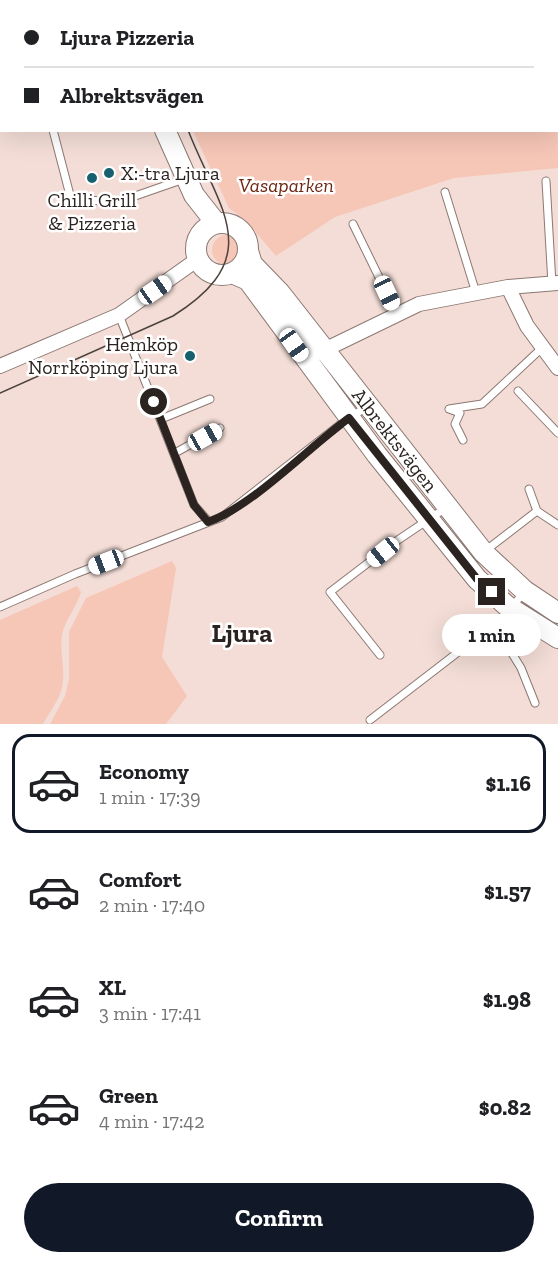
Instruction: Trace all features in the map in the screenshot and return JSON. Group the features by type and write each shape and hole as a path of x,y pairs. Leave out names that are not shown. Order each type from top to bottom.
{"main road":[{"path":"166,132 208,228"},
{"path":"228,222 241,230 245,236 248,251 245,260 232,273 218,275 210,272 198,259 196,250 208,228 228,222"},
{"name":"Albrektsvägen","path":"248,251 252,264 280,293 484,553 525,591 558,613"},
{"name":"Albrektsvägen","path":"232,273 248,280 349,418 477,579 512,609 558,638"}],"street":[{"path":"0,366 118,315 198,259"},
{"path":"305,360 419,303 508,287 555,284"},
{"path":"508,287 527,326 558,368"}],"lane":[{"path":"53,132 70,199 118,202 190,186"},
{"path":"546,181 555,284"},
{"path":"445,192 476,293"},
{"path":"353,224 397,314"},
{"path":"118,315 194,505 208,522"},
{"path":"463,440 455,424 460,412 449,409 482,404 543,347"},
{"path":"518,391 558,433"},
{"path":"161,419 210,399"},
{"path":"0,607 75,574 222,517 349,418 368,406"},
{"path":"175,453 220,428"},
{"path":"529,489 537,512 558,525"},
{"path":"380,656 330,592 448,507"},
{"path":"484,553 537,512"},
{"path":"370,720 494,624 512,609 525,591"},
{"path":"494,624 521,668 536,703"}],"green space":[{"name":"Vasaparken","path":"193,132 558,132 558,168 454,178 335,217 276,256 246,221 229,208"},
{"path":"227,235 238,239 242,250 238,261 227,265 216,261 212,250 216,239"},
{"path":"172,561 176,568 162,657 187,696 166,724 50,724 65,696 69,679 69,632 86,598"},
{"path":"77,586 81,592 62,635 63,684 55,704 43,724 0,724 0,620"}],"tram line":[{"path":"0,393 173,316 202,294 220,273 228,251 228,230 222,207 189,132"}],"place":[{"name":"X:-tra Ljura","path":"109,173"},
{"name":"Chilli Grill & Pizzeria","path":"92,178"},
{"name":"Hemköp Norrköping Ljura","path":"190,356"}],"district":[{"name":"Ljura","path":"242,633"}],"route":[{"path":"154,402 194,505 208,522 222,517 349,418 477,579 492,592"}]}
